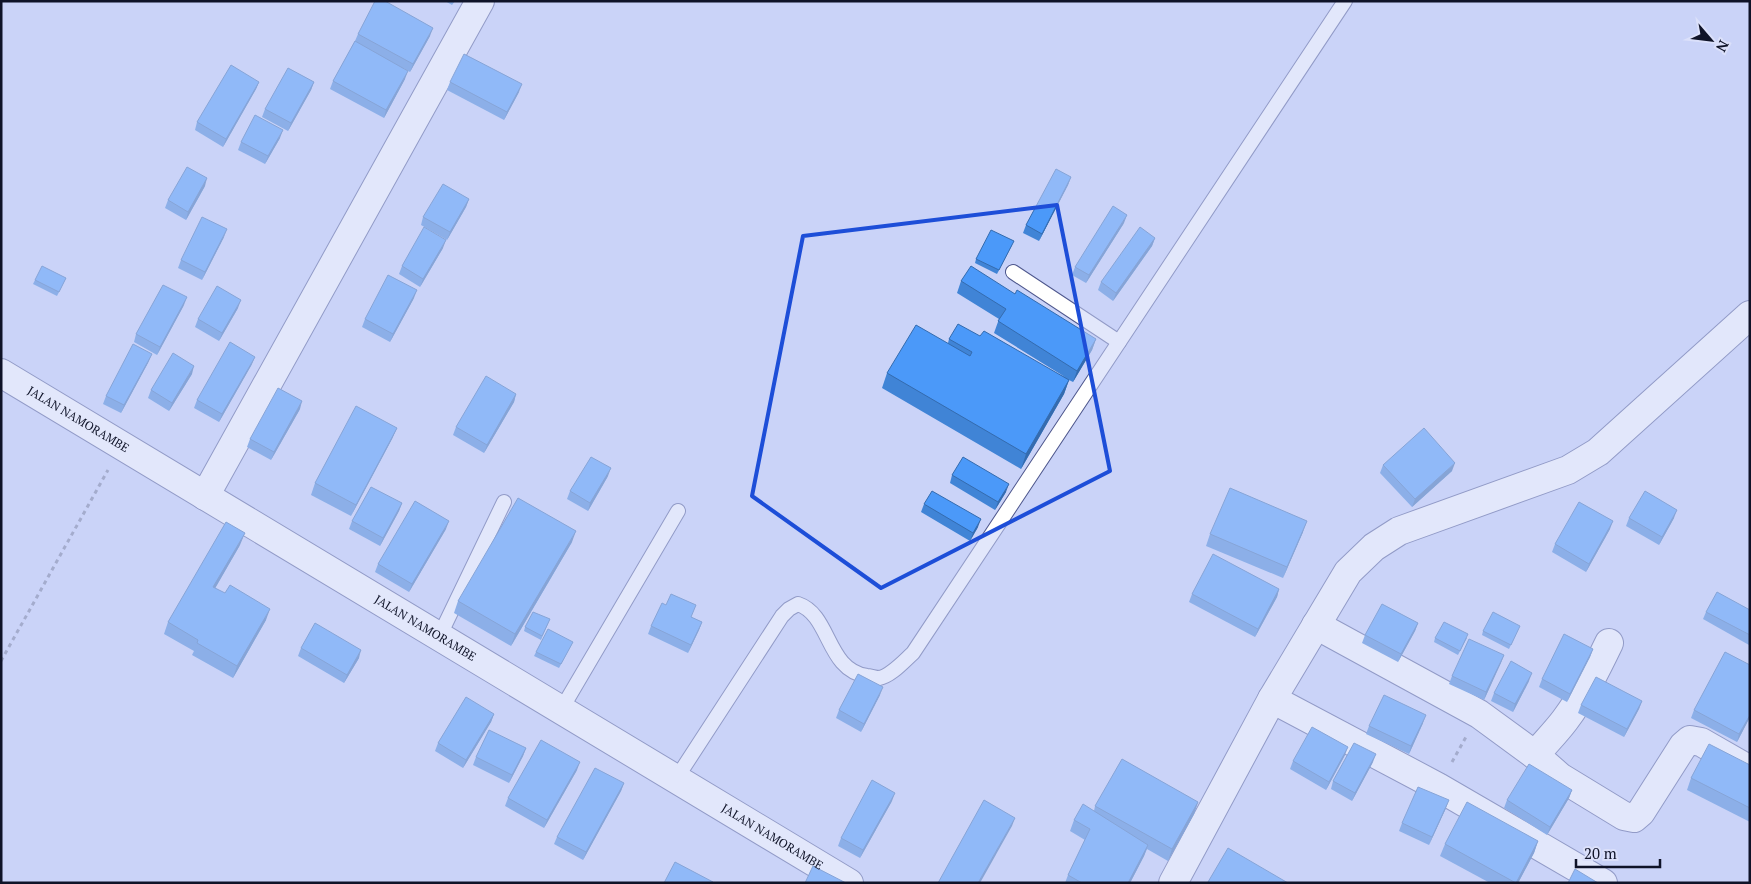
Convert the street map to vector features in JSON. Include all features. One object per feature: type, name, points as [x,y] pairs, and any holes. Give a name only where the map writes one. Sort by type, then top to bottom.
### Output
[{"type":"street","points":[[205,496],[480,1]]},
{"type":"street","points":[[1177,881],[1272,699],[1348,572],[1374,547],[1398,531],[1568,470],[1598,452],[1750,315]]},
{"type":"street","name":"JALAN NAMORAMBE","points":[[1,373],[849,883]]},
{"type":"street","points":[[1316,625],[1479,714],[1560,776],[1624,816],[1634,818],[1641,812],[1683,746],[1690,740],[1702,742],[1750,770]]},
{"type":"street","points":[[1535,755],[1564,722],[1580,700],[1609,643]]},
{"type":"street","points":[[1272,699],[1438,787],[1603,883]]},
{"type":"lane","points":[[676,780],[782,616],[798,604],[807,607],[815,616],[840,662],[860,675],[879,678],[897,668],[912,653],[1344,1]]},
{"type":"lane","points":[[1014,272],[1118,342]]},
{"type":"lane","points":[[439,637],[504,502]]},
{"type":"lane","points":[[560,710],[678,511]]},
{"type":"path","points":[[1,661],[122,446]]},
{"type":"path","points":[[1438,787],[1479,714]]},
{"type":"highlighted area","points":[[1057,205],[1110,471],[881,588],[752,496],[803,236]]},
{"type":"building","points":[[375,1],[385,1],[433,28],[413,64],[358,34]]},
{"type":"building","points":[[355,41],[408,71],[386,110],[333,81]]},
{"type":"building","points":[[464,54],[522,84],[507,112],[450,82]]},
{"type":"building","points":[[231,65],[259,82],[226,139],[197,122]]},
{"type":"building","points":[[288,68],[314,82],[291,123],[265,109]]},
{"type":"building","points":[[255,115],[283,130],[268,156],[241,142]]},
{"type":"building","points":[[187,167],[207,178],[188,212],[168,200]]},
{"type":"building","points":[[1056,169],[1071,177],[1042,234],[1026,225]]},
{"type":"building","points":[[443,184],[469,199],[450,232],[423,217]]},
{"type":"building","points":[[1113,206],[1127,215],[1089,275],[1075,267]]},
{"type":"building","points":[[202,217],[227,229],[205,272],[181,260]]},
{"type":"building","points":[[424,227],[446,240],[423,279],[402,266]]},
{"type":"building","points":[[1140,227],[1155,238],[1116,293],[1101,282]]},
{"type":"building","points":[[991,230],[1014,241],[999,270],[976,259]]},
{"type":"building","points":[[42,266],[66,278],[59,292],[35,280]]},
{"type":"building","points":[[971,266],[1015,294],[1017,290],[1096,339],[1077,371],[998,321],[1006,309],[961,281]]},
{"type":"building","points":[[388,275],[417,290],[393,334],[365,319]]},
{"type":"building","points":[[163,285],[187,297],[160,347],[136,334]]},
{"type":"building","points":[[217,286],[241,300],[222,333],[198,319]]},
{"type":"building","points":[[958,324],[980,336],[984,331],[1069,380],[1026,454],[887,373],[916,325],[970,356],[972,352],[949,339]]},
{"type":"building","points":[[230,342],[255,357],[222,414],[197,400]]},
{"type":"building","points":[[133,344],[152,354],[124,405],[106,396]]},
{"type":"building","points":[[173,353],[194,366],[172,403],[151,390]]},
{"type":"building","points":[[486,376],[516,394],[487,445],[456,427]]},
{"type":"building","points":[[278,388],[302,401],[274,452],[250,439]]},
{"type":"building","points":[[356,406],[397,428],[356,505],[315,483]]},
{"type":"building","points":[[1424,428],[1455,463],[1415,499],[1383,465]]},
{"type":"building","points":[[591,457],[611,468],[590,503],[570,491]]},
{"type":"building","points":[[963,457],[1009,484],[998,502],[952,475]]},
{"type":"building","points":[[371,487],[402,503],[383,538],[352,521]]},
{"type":"building","points":[[1230,488],[1307,521],[1287,567],[1210,534]]},
{"type":"building","points":[[932,491],[981,519],[973,533],[924,504]]},
{"type":"building","points":[[1645,491],[1677,510],[1662,537],[1629,518]]},
{"type":"building","points":[[518,498],[576,531],[515,634],[458,601]]},
{"type":"building","points":[[415,501],[449,521],[412,584],[378,564]]},
{"type":"building","points":[[1579,502],[1613,521],[1589,564],[1555,544]]},
{"type":"building","points":[[226,522],[245,533],[213,587],[225,593],[230,585],[270,609],[237,666],[197,643],[198,640],[168,622]]},
{"type":"building","points":[[1213,554],[1279,589],[1258,629],[1192,594]]},
{"type":"building","points":[[1717,592],[1750,610],[1750,635],[1706,612]]},
{"type":"building","points":[[671,594],[696,605],[691,617],[702,622],[691,645],[651,626],[662,603],[666,605]]},
{"type":"building","points":[[1382,604],[1418,623],[1401,654],[1365,635]]},
{"type":"building","points":[[533,612],[550,619],[542,636],[525,627]]},
{"type":"building","points":[[1493,612],[1520,626],[1511,645],[1483,631]]},
{"type":"building","points":[[1444,622],[1468,634],[1460,651],[1435,638]]},
{"type":"building","points":[[315,623],[361,650],[347,675],[301,648]]},
{"type":"building","points":[[548,629],[573,642],[561,664],[536,652]]},
{"type":"building","points":[[1564,634],[1593,649],[1570,694],[1542,679]]},
{"type":"building","points":[[1469,639],[1504,655],[1486,692],[1452,676]]},
{"type":"building","points":[[1725,652],[1750,665],[1750,715],[1739,734],[1694,710]]},
{"type":"building","points":[[1511,661],[1532,673],[1515,704],[1494,693]]},
{"type":"building","points":[[858,674],[883,687],[864,724],[839,710]]},
{"type":"building","points":[[1596,677],[1642,701],[1627,729],[1581,705]]},
{"type":"building","points":[[1384,695],[1426,715],[1411,746],[1369,726]]},
{"type":"building","points":[[466,697],[494,714],[466,760],[438,743]]},
{"type":"building","points":[[1312,727],[1348,747],[1329,782],[1293,761]]},
{"type":"building","points":[[489,730],[526,748],[512,775],[476,757]]},
{"type":"building","points":[[541,740],[580,762],[547,820],[508,798]]},
{"type":"building","points":[[1354,743],[1376,754],[1355,793],[1333,781]]},
{"type":"building","points":[[1709,744],[1750,765],[1750,808],[1691,778]]},
{"type":"building","points":[[1122,759],[1198,802],[1172,849],[1095,806]]},
{"type":"building","points":[[1529,764],[1572,790],[1550,827],[1507,800]]},
{"type":"building","points":[[595,768],[624,783],[586,852],[557,837]]},
{"type":"building","points":[[872,780],[895,793],[863,850],[841,838]]},
{"type":"building","points":[[1418,787],[1449,800],[1432,837],[1402,823]]},
{"type":"building","points":[[984,800],[1015,818],[978,883],[938,883]]},
{"type":"building","points":[[1467,802],[1538,841],[1516,883],[1445,844]]},
{"type":"building","points":[[1083,804],[1148,845],[1128,883],[1082,883],[1068,875],[1090,829],[1074,820]]},
{"type":"building","points":[[1228,848],[1288,883],[1208,882]]},
{"type":"building","points":[[675,862],[713,882],[713,883],[664,883]]},
{"type":"building","points":[[813,866],[846,883],[805,883]]},
{"type":"building","points":[[1575,869],[1598,883],[1568,883]]}]
